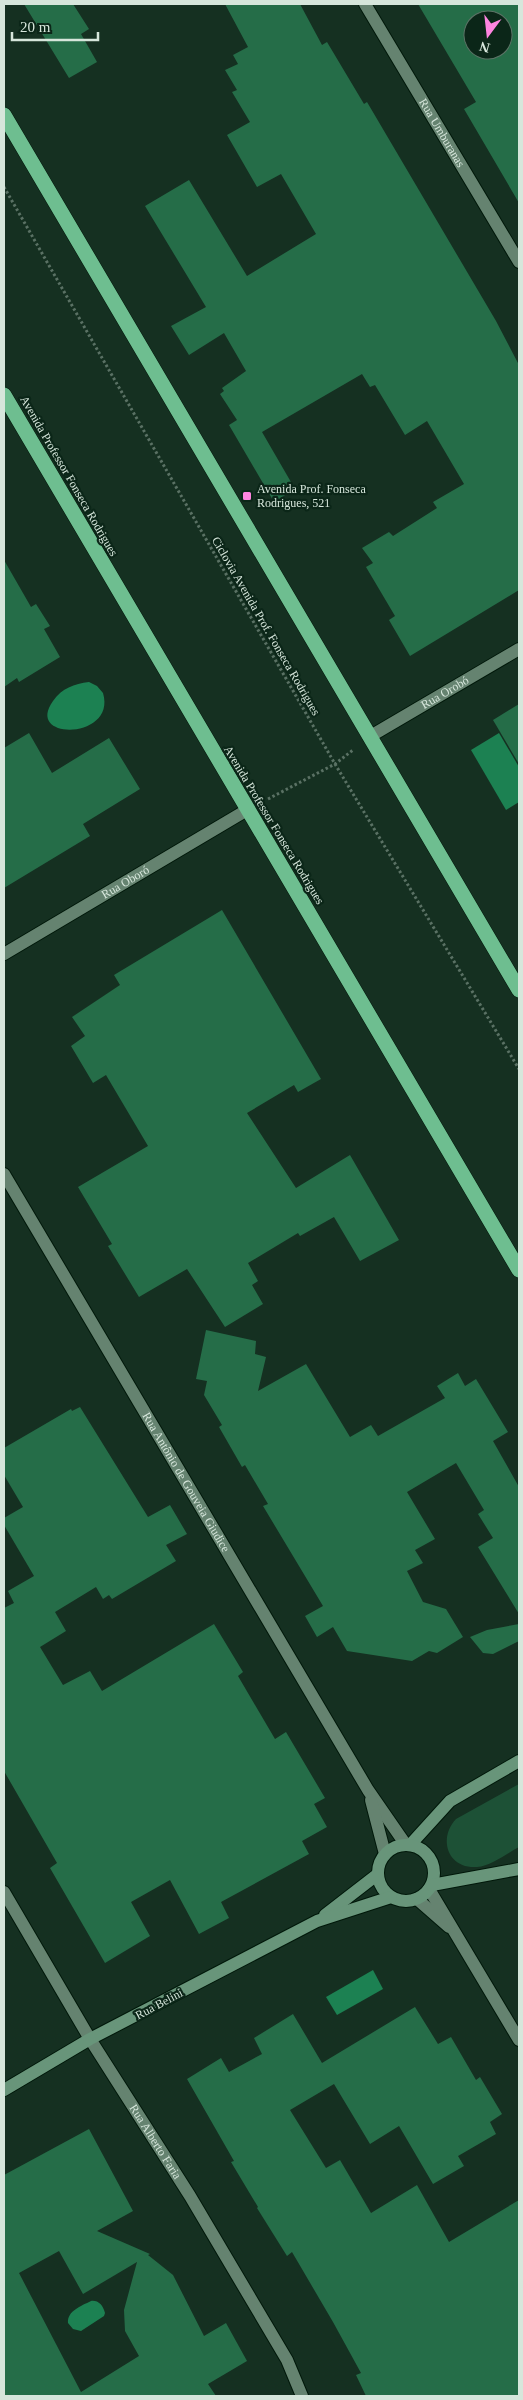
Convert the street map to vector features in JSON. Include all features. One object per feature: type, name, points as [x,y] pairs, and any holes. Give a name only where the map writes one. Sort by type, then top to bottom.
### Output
[{"type":"highway","points":[[4,115],[519,990]]},
{"type":"highway","name":"Avenida Professor Fonseca Rodrigues","points":[[4,395],[519,1270]]},
{"type":"street","name":"Rua Umburanas","points":[[365,4],[519,262]]},
{"type":"street","name":"Rua Orobó","points":[[370,737],[519,649]]},
{"type":"street","name":"Rua Oboró","points":[[4,954],[247,810]]},
{"type":"street","name":"Rua Antônio de Gouveia Giudice","points":[[4,1174],[368,1790],[408,1845]]},
{"type":"street","points":[[408,1845],[450,1801],[519,1761]]},
{"type":"street","name":"Rua Antônio de Gouveia Giudice","points":[[368,1790],[385,1854]]},
{"type":"street","points":[[519,1869],[431,1887],[417,1899],[404,1901],[391,1896],[380,1883],[378,1874],[385,1854],[391,1849],[408,1845],[420,1848],[433,1864],[431,1887],[519,2040]]},
{"type":"street","name":"Rua Belini","points":[[317,1921],[378,1874]]},
{"type":"street","name":"Rua Alberto Faria","points":[[4,1892],[90,2040],[190,2196],[287,2360],[302,2396]]},
{"type":"street","name":"Rua Belini","points":[[4,2090],[90,2040],[317,1921],[391,1896]]},
{"type":"street","points":[[417,1899],[458,1935]]},
{"type":"path","name":"Ciclovia Avenida Prof. Fonseca Rodrigues","points":[[4,186],[335,764],[519,1069]]},
{"type":"path","points":[[247,810],[335,764],[370,737]]},
{"type":"shaded area","points":[[89,682],[97,686],[103,693],[104,708],[97,720],[86,727],[72,730],[60,728],[51,723],[47,714],[53,701],[60,693],[69,687]]},
{"type":"shaded area","points":[[499,733],[519,767],[519,802],[506,810],[471,750]]},
{"type":"shaded area","points":[[519,1784],[519,1847],[493,1862],[477,1867],[467,1866],[452,1858],[448,1851],[447,1835],[456,1819]]},
{"type":"shaded area","points":[[373,1970],[383,1989],[337,2015],[326,1997]]},
{"type":"shaded area","points":[[91,2301],[96,2301],[102,2305],[105,2313],[104,2316],[81,2331],[73,2329],[68,2323],[70,2315],[75,2309]]},
{"type":"building","points":[[24,4],[73,4],[89,29],[81,34],[97,62],[69,78]]},
{"type":"building","points":[[225,4],[300,4],[322,45],[327,42],[364,104],[367,102],[496,321],[519,365],[519,590],[410,656],[389,620],[395,616],[366,567],[373,563],[362,548],[389,532],[393,536],[437,508],[433,502],[464,484],[427,421],[405,435],[375,385],[370,387],[362,374],[262,432],[295,489],[274,502],[229,425],[237,420],[220,394],[224,391],[222,388],[246,371],[224,333],[189,355],[171,326],[206,307],[145,206],[189,180],[247,276],[316,234],[281,174],[257,187],[227,135],[250,122],[232,92],[237,90],[225,70],[238,64],[233,55],[248,47]]},
{"type":"building","points":[[418,4],[519,4],[519,203],[464,109],[476,102]]},
{"type":"building","points":[[4,560],[31,607],[36,604],[50,626],[44,629],[60,657],[19,682],[17,678],[4,687]]},
{"type":"building","points":[[519,704],[519,764],[493,720]]},
{"type":"building","points":[[29,733],[52,773],[109,738],[140,789],[83,824],[90,836],[4,888],[4,748]]},
{"type":"building","points":[[222,910],[321,1079],[298,1092],[294,1085],[247,1113],[296,1188],[350,1155],[399,1240],[360,1261],[334,1217],[300,1236],[298,1233],[248,1263],[258,1281],[252,1285],[263,1304],[225,1327],[187,1269],[139,1297],[108,1246],[112,1244],[78,1187],[148,1146],[106,1075],[93,1083],[71,1046],[85,1036],[72,1017],[120,985],[114,975]]},
{"type":"building","points":[[206,1330],[256,1341],[255,1354],[266,1357],[258,1391],[306,1364],[350,1437],[371,1425],[378,1436],[445,1398],[437,1386],[458,1373],[465,1386],[476,1379],[508,1432],[493,1441],[519,1487],[519,1614],[478,1547],[493,1538],[478,1514],[484,1510],[456,1463],[407,1492],[435,1539],[415,1550],[423,1563],[407,1571],[423,1602],[446,1609],[463,1637],[437,1653],[429,1651],[412,1661],[347,1651],[333,1627],[317,1637],[305,1616],[323,1606],[263,1506],[268,1504],[245,1465],[242,1467],[219,1427],[222,1425],[204,1395],[207,1381],[196,1379]]},
{"type":"building","points":[[80,1407],[148,1517],[170,1505],[187,1534],[166,1545],[176,1561],[112,1599],[109,1595],[103,1599],[96,1587],[55,1612],[66,1631],[40,1647],[63,1685],[90,1671],[102,1691],[214,1624],[243,1672],[238,1676],[275,1739],[286,1732],[325,1798],[314,1804],[327,1827],[302,1841],[309,1854],[221,1902],[229,1918],[199,1934],[170,1880],[131,1902],[150,1936],[105,1963],[50,1868],[57,1863],[4,1771],[4,1608],[14,1603],[8,1591],[34,1576],[4,1525],[4,1518],[23,1507],[4,1475],[4,1448],[71,1409],[72,1411]]},
{"type":"building","points":[[519,1624],[519,1641],[493,1654],[483,1653],[470,1637],[487,1630]]},
{"type":"building","points":[[415,2007],[438,2044],[451,2037],[476,2080],[480,2077],[502,2114],[490,2122],[496,2134],[458,2156],[464,2166],[433,2184],[399,2126],[370,2144],[334,2084],[290,2110],[326,2168],[340,2160],[371,2213],[417,2185],[449,2242],[519,2200],[519,2396],[366,2396],[356,2375],[361,2373],[333,2322],[292,2252],[287,2256],[257,2208],[231,2162],[234,2161],[187,2079],[221,2058],[229,2072],[262,2054],[254,2038],[293,2014],[322,2063]]},
{"type":"building","points":[[89,2129],[133,2211],[97,2231],[150,2254],[148,2255],[173,2275],[204,2336],[226,2323],[247,2361],[208,2384],[216,2396],[4,2396],[4,2175]],"holes":[[[59,2251],[83,2294],[137,2262],[124,2310],[125,2331],[139,2356],[81,2392],[19,2273]]]},
{"type":"place","name":"Avenida Prof. Fonseca Rodrigues, 521","points":[[247,496]]}]
